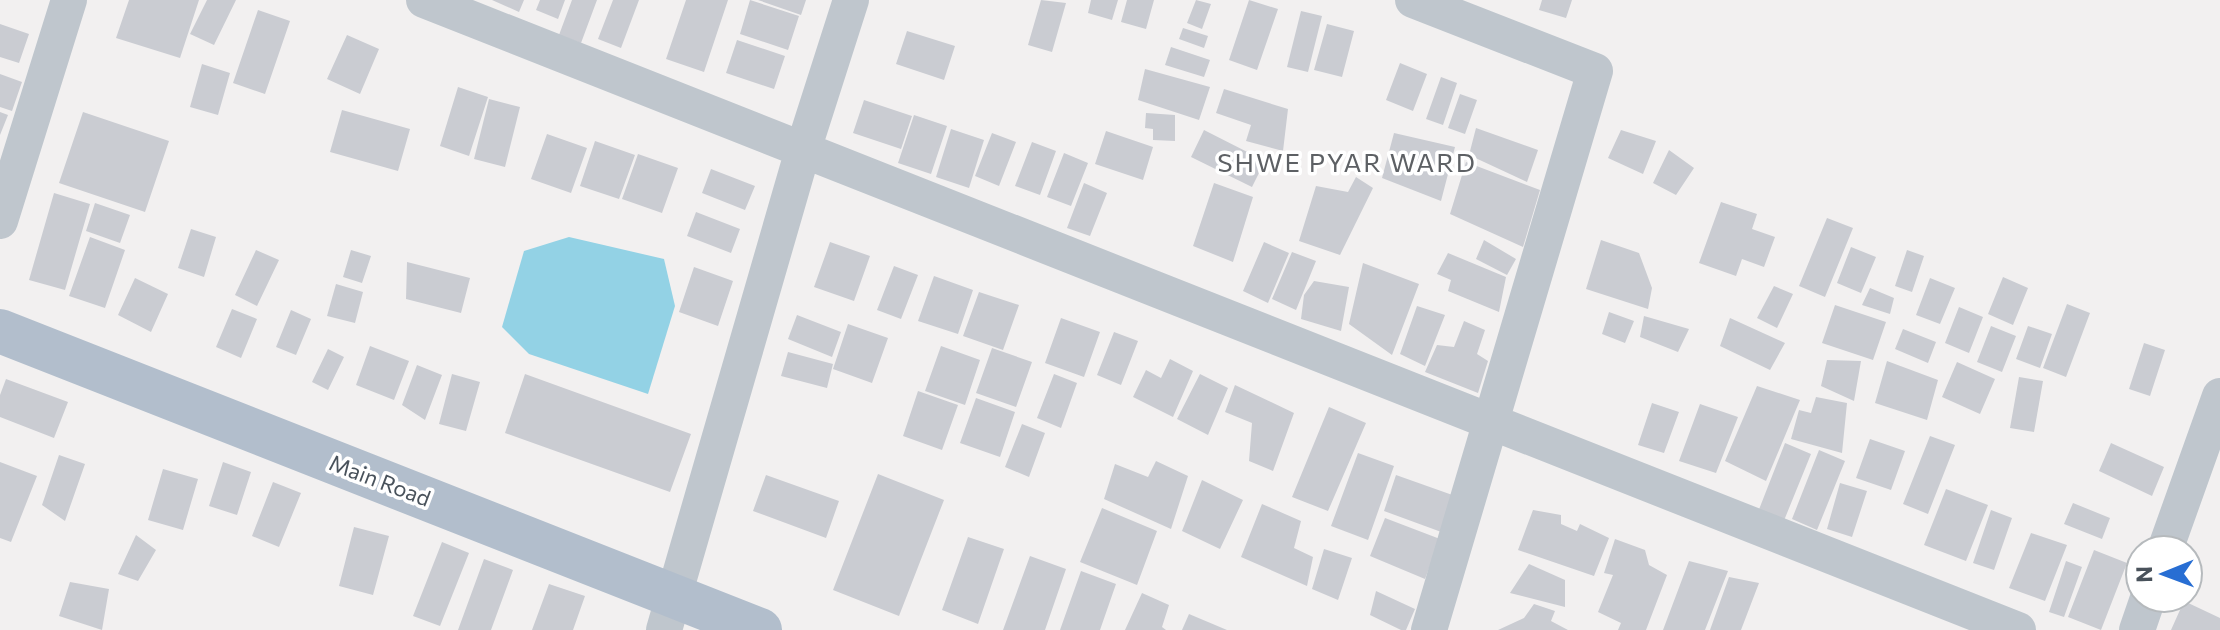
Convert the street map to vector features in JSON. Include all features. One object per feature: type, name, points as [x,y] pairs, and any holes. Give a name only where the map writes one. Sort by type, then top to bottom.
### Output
[{"type":"main road","name":"Main Road","points":[[0,331],[669,613],[760,630]]},
{"type":"street","points":[[0,221],[69,0]]},
{"type":"street","points":[[424,0],[2018,630]]},
{"type":"street","points":[[669,613],[803,150],[851,0]]},
{"type":"street","points":[[1413,0],[1595,71],[1429,630]]},
{"type":"street","points":[[2171,534],[2220,396]]},
{"type":"water","points":[[569,237],[664,259],[675,306],[648,394],[529,354],[502,327],[524,251]]},
{"type":"building","points":[[129,0],[199,0],[180,58],[116,38]]},
{"type":"building","points":[[207,0],[236,0],[214,45],[190,34]]},
{"type":"building","points":[[492,0],[524,0],[519,12]]},
{"type":"building","points":[[540,0],[565,0],[558,19],[536,10]]},
{"type":"building","points":[[572,0],[597,0],[581,43],[559,35]]},
{"type":"building","points":[[613,0],[639,0],[621,48],[598,39]]},
{"type":"building","points":[[686,0],[728,0],[704,72],[666,59]]},
{"type":"building","points":[[750,0],[799,16],[788,50],[740,34]]},
{"type":"building","points":[[758,0],[806,0],[801,15]]},
{"type":"building","points":[[1041,0],[1066,3],[1052,52],[1028,45]]},
{"type":"building","points":[[1091,0],[1118,0],[1112,20],[1088,13]]},
{"type":"building","points":[[1127,0],[1154,0],[1146,29],[1121,22]]},
{"type":"building","points":[[1196,0],[1211,4],[1202,29],[1187,23]]},
{"type":"building","points":[[1249,0],[1278,9],[1257,70],[1229,60]]},
{"type":"building","points":[[1542,0],[1572,0],[1566,18],[1539,10]]},
{"type":"building","points":[[258,10],[290,21],[265,94],[233,83]]},
{"type":"building","points":[[1301,11],[1322,16],[1308,72],[1287,67]]},
{"type":"building","points":[[0,24],[29,34],[19,63],[0,57]]},
{"type":"building","points":[[1327,24],[1354,31],[1342,77],[1314,70]]},
{"type":"building","points":[[1183,28],[1208,36],[1204,48],[1179,39]]},
{"type":"building","points":[[907,31],[955,46],[944,80],[896,64]]},
{"type":"building","points":[[347,35],[379,49],[360,94],[327,79]]},
{"type":"building","points":[[737,40],[785,56],[774,89],[726,73]]},
{"type":"building","points":[[1171,47],[1210,60],[1204,77],[1165,65]]},
{"type":"building","points":[[1400,63],[1427,74],[1413,111],[1386,100]]},
{"type":"building","points":[[202,64],[230,73],[218,115],[190,107]]},
{"type":"building","points":[[1145,69],[1210,87],[1199,120],[1138,100]]},
{"type":"building","points":[[0,74],[22,82],[12,111],[0,107]]},
{"type":"building","points":[[1441,77],[1457,83],[1443,125],[1426,119]]},
{"type":"building","points":[[458,87],[488,97],[469,156],[440,146]]},
{"type":"building","points":[[1224,89],[1288,109],[1283,151],[1246,141],[1251,125],[1216,113]]},
{"type":"building","points":[[1460,94],[1477,100],[1465,134],[1448,128]]},
{"type":"building","points":[[489,99],[520,107],[505,167],[474,159]]},
{"type":"building","points":[[864,100],[912,116],[901,149],[853,133]]},
{"type":"building","points":[[342,110],[410,129],[398,171],[330,152]]},
{"type":"building","points":[[0,112],[8,115],[0,135]]},
{"type":"building","points":[[83,112],[169,141],[145,212],[59,183]]},
{"type":"building","points":[[1146,113],[1175,115],[1175,141],[1153,140],[1153,129],[1145,128]]},
{"type":"building","points":[[914,115],[947,126],[931,174],[898,163]]},
{"type":"building","points":[[1476,128],[1538,150],[1527,182],[1469,155]]},
{"type":"building","points":[[951,129],[984,140],[969,188],[936,177]]},
{"type":"building","points":[[1204,130],[1265,161],[1252,187],[1191,157]]},
{"type":"building","points":[[1621,130],[1656,141],[1643,174],[1608,158]]},
{"type":"building","points":[[1106,131],[1153,147],[1143,180],[1095,164]]},
{"type":"building","points":[[992,133],[1016,142],[999,186],[975,176]]},
{"type":"building","points":[[1394,133],[1455,147],[1441,201],[1382,178]]},
{"type":"building","points":[[547,134],[587,148],[571,193],[531,179]]},
{"type":"building","points":[[595,141],[635,155],[619,199],[580,186]]},
{"type":"building","points":[[1032,142],[1056,151],[1040,195],[1015,186]]},
{"type":"building","points":[[1669,150],[1694,168],[1676,195],[1653,183]]},
{"type":"building","points":[[1064,153],[1088,163],[1071,206],[1047,197]]},
{"type":"building","points":[[638,154],[678,168],[662,213],[622,199]]},
{"type":"building","points":[[1466,162],[1540,190],[1523,247],[1450,214]]},
{"type":"building","points":[[711,169],[755,186],[745,210],[702,193]]},
{"type":"building","points":[[1356,177],[1373,188],[1340,255],[1299,241],[1316,186],[1348,192]]},
{"type":"building","points":[[1084,183],[1107,193],[1090,236],[1067,228]]},
{"type":"building","points":[[1214,183],[1253,197],[1233,262],[1193,246]]},
{"type":"building","points":[[54,193],[90,204],[65,290],[29,280]]},
{"type":"building","points":[[1721,202],[1757,214],[1752,229],[1775,237],[1764,267],[1742,259],[1736,276],[1699,263]]},
{"type":"building","points":[[95,203],[130,215],[120,243],[86,231]]},
{"type":"building","points":[[696,212],[740,229],[731,253],[687,236]]},
{"type":"building","points":[[1827,218],[1853,228],[1825,297],[1799,286]]},
{"type":"building","points":[[191,229],[216,237],[204,277],[178,268]]},
{"type":"building","points":[[90,237],[125,250],[105,308],[69,296]]},
{"type":"building","points":[[1484,240],[1516,259],[1507,275],[1476,259]]},
{"type":"building","points":[[1601,240],[1639,253],[1652,288],[1648,309],[1586,289]]},
{"type":"building","points":[[830,242],[870,256],[854,301],[814,287]]},
{"type":"building","points":[[1264,242],[1289,253],[1268,303],[1243,291]]},
{"type":"building","points":[[1851,247],[1876,257],[1861,293],[1837,283]]},
{"type":"building","points":[[256,250],[279,260],[257,306],[235,295]]},
{"type":"building","points":[[351,250],[371,256],[362,283],[343,277]]},
{"type":"building","points":[[1907,250],[1924,256],[1912,292],[1895,286]]},
{"type":"building","points":[[1292,252],[1316,261],[1296,310],[1272,299]]},
{"type":"building","points":[[1448,253],[1506,277],[1499,312],[1448,291],[1451,280],[1437,274]]},
{"type":"building","points":[[407,262],[470,278],[461,313],[406,299]]},
{"type":"building","points":[[1363,263],[1419,284],[1392,355],[1349,324]]},
{"type":"building","points":[[894,266],[918,275],[901,319],[877,310]]},
{"type":"building","points":[[694,267],[733,281],[718,326],[679,312]]},
{"type":"building","points":[[934,276],[973,290],[958,334],[918,321]]},
{"type":"building","points":[[2003,277],[2028,288],[2013,325],[1988,314]]},
{"type":"building","points":[[135,278],[168,294],[151,332],[118,315]]},
{"type":"building","points":[[1930,278],[1955,288],[1940,324],[1916,315]]},
{"type":"building","points":[[1314,281],[1349,287],[1341,331],[1301,319],[1304,295]]},
{"type":"building","points":[[336,284],[363,292],[355,323],[327,316]]},
{"type":"building","points":[[1774,286],[1793,294],[1777,328],[1757,318]]},
{"type":"building","points":[[1870,288],[1894,298],[1890,314],[1862,305]]},
{"type":"building","points":[[979,292],[1019,305],[1003,350],[963,336]]},
{"type":"building","points":[[2067,304],[2090,313],[2066,377],[2043,368]]},
{"type":"building","points":[[1835,305],[1886,322],[1873,360],[1822,343]]},
{"type":"building","points":[[1417,306],[1445,315],[1425,366],[1400,354]]},
{"type":"building","points":[[1959,307],[1983,317],[1969,353],[1945,343]]},
{"type":"building","points":[[232,309],[257,319],[241,358],[216,347]]},
{"type":"building","points":[[291,310],[311,319],[296,355],[276,347]]},
{"type":"building","points":[[1609,312],[1634,321],[1625,343],[1602,334]]},
{"type":"building","points":[[797,315],[841,332],[832,357],[788,339]]},
{"type":"building","points":[[1644,316],[1689,329],[1678,352],[1640,337]]},
{"type":"building","points":[[1061,318],[1100,332],[1084,377],[1045,363]]},
{"type":"building","points":[[1730,318],[1785,343],[1770,370],[1720,346]]},
{"type":"building","points":[[1464,321],[1485,330],[1477,354],[1488,361],[1478,393],[1425,372],[1437,345],[1454,347]]},
{"type":"building","points":[[848,324],[888,338],[872,383],[833,369]]},
{"type":"building","points":[[1991,326],[2016,336],[2002,372],[1977,362]]},
{"type":"building","points":[[2028,326],[2052,334],[2040,368],[2016,359]]},
{"type":"building","points":[[1903,329],[1936,342],[1928,363],[1895,349]]},
{"type":"building","points":[[1114,332],[1138,341],[1121,385],[1097,375]]},
{"type":"building","points":[[2144,343],[2165,350],[2150,396],[2129,389]]},
{"type":"building","points":[[370,346],[409,361],[394,400],[356,385]]},
{"type":"building","points":[[941,346],[980,360],[965,405],[925,391]]},
{"type":"building","points":[[992,348],[1032,362],[1016,407],[976,393]]},
{"type":"building","points":[[328,349],[344,357],[328,390],[312,382]]},
{"type":"building","points":[[788,352],[833,364],[827,388],[781,376]]},
{"type":"building","points":[[1170,359],[1193,371],[1173,417],[1133,397],[1146,370],[1161,378]]},
{"type":"building","points":[[1827,360],[1861,361],[1854,401],[1821,386]]},
{"type":"building","points":[[1887,361],[1938,380],[1927,420],[1875,403]]},
{"type":"building","points":[[1957,362],[1995,379],[1980,414],[1942,397]]},
{"type":"building","points":[[417,365],[442,375],[425,420],[402,405]]},
{"type":"building","points":[[452,374],[480,382],[466,431],[439,424]]},
{"type":"building","points":[[525,374],[691,434],[670,492],[505,433]]},
{"type":"building","points":[[1054,374],[1077,383],[1061,428],[1037,418]]},
{"type":"building","points":[[1200,374],[1228,388],[1208,435],[1177,419]]},
{"type":"building","points":[[2019,377],[2043,381],[2034,432],[2010,428]]},
{"type":"building","points":[[6,379],[68,402],[54,438],[0,417],[0,395]]},
{"type":"building","points":[[1235,385],[1294,413],[1273,471],[1249,461],[1252,423],[1225,412]]},
{"type":"building","points":[[1757,386],[1800,400],[1766,481],[1725,461]]},
{"type":"building","points":[[918,391],[958,405],[942,450],[903,436]]},
{"type":"building","points":[[1816,397],[1847,403],[1842,453],[1791,439],[1799,410],[1811,413]]},
{"type":"building","points":[[976,398],[1015,412],[1000,457],[960,443]]},
{"type":"building","points":[[1652,403],[1679,412],[1664,453],[1638,445]]},
{"type":"building","points":[[1700,404],[1738,417],[1716,473],[1679,461]]},
{"type":"building","points":[[1329,407],[1366,423],[1328,511],[1292,497]]},
{"type":"building","points":[[1022,424],[1045,433],[1029,477],[1005,467]]},
{"type":"building","points":[[1930,436],[1955,445],[1928,514],[1903,504]]},
{"type":"building","points":[[1870,439],[1905,451],[1891,490],[1856,478]]},
{"type":"building","points":[[1785,443],[1811,454],[1783,523],[1758,512]]},
{"type":"building","points":[[2111,443],[2164,467],[2152,496],[2099,471]]},
{"type":"building","points":[[1819,450],[1845,461],[1817,530],[1792,519]]},
{"type":"building","points":[[1358,453],[1394,466],[1368,540],[1331,526]]},
{"type":"building","points":[[59,455],[85,464],[65,521],[42,505]]},
{"type":"building","points":[[1156,461],[1188,476],[1171,529],[1104,499],[1115,464],[1148,477]]},
{"type":"building","points":[[0,462],[37,476],[11,542],[0,538]]},
{"type":"building","points":[[223,462],[251,472],[237,515],[209,506]]},
{"type":"building","points":[[163,469],[198,479],[183,530],[148,520]]},
{"type":"building","points":[[878,474],[944,500],[899,616],[833,590]]},
{"type":"building","points":[[766,475],[839,501],[826,538],[753,511]]},
{"type":"building","points":[[1396,475],[1458,497],[1444,533],[1384,511]]},
{"type":"building","points":[[1202,480],[1243,500],[1220,549],[1182,531]]},
{"type":"building","points":[[273,482],[301,493],[279,547],[252,536]]},
{"type":"building","points":[[1840,483],[1867,491],[1852,537],[1827,529]]},
{"type":"building","points":[[1946,489],[1988,505],[1966,561],[1924,545]]},
{"type":"building","points":[[2073,503],[2110,518],[2102,539],[2064,524]]},
{"type":"building","points":[[1262,504],[1301,521],[1294,548],[1313,557],[1307,586],[1241,557]]},
{"type":"building","points":[[1102,508],[1157,531],[1137,585],[1080,562]]},
{"type":"building","points":[[1533,510],[1561,515],[1561,524],[1577,531],[1580,524],[1609,538],[1594,576],[1518,550]]},
{"type":"building","points":[[1991,510],[2012,518],[1994,570],[1973,563]]},
{"type":"building","points":[[1385,518],[1440,539],[1425,579],[1370,556]]},
{"type":"building","points":[[354,527],[389,536],[373,595],[339,586]]},
{"type":"building","points":[[2031,533],[2067,545],[2045,601],[2009,588]]},
{"type":"building","points":[[136,535],[156,550],[138,581],[118,574]]},
{"type":"building","points":[[968,537],[1004,549],[978,624],[942,610]]},
{"type":"building","points":[[1615,539],[1645,550],[1649,565],[1667,575],[1646,630],[1618,630],[1621,623],[1598,612],[1613,575],[1604,573]]},
{"type":"building","points":[[442,542],[469,553],[440,626],[413,616]]},
{"type":"building","points":[[1324,549],[1352,558],[1338,600],[1312,589]]},
{"type":"building","points":[[2094,550],[2124,562],[2124,571],[2101,630],[2068,617]]},
{"type":"building","points":[[1030,556],[1066,569],[1045,630],[1003,630]]},
{"type":"building","points":[[484,559],[513,570],[491,630],[458,630]]},
{"type":"building","points":[[1689,561],[1728,571],[1705,630],[1663,630]]},
{"type":"building","points":[[2066,561],[2082,567],[2064,617],[2049,612]]},
{"type":"building","points":[[1529,564],[1565,580],[1565,607],[1510,593]]},
{"type":"building","points":[[1081,571],[1116,584],[1100,630],[1060,630]]},
{"type":"building","points":[[1729,577],[1759,583],[1741,630],[1710,630]]},
{"type":"building","points":[[70,582],[109,589],[102,630],[59,616]]},
{"type":"building","points":[[549,584],[585,596],[573,630],[532,630]]},
{"type":"building","points":[[1376,591],[1415,609],[1406,630],[1370,615]]},
{"type":"building","points":[[1142,593],[1169,605],[1162,627],[1166,630],[1125,630]]},
{"type":"building","points":[[1534,604],[1555,611],[1551,621],[1568,630],[1498,630],[1524,618]]},
{"type":"building","points":[[2204,610],[2220,618],[2220,630],[2171,630],[2178,614],[2204,614]]},
{"type":"building","points":[[1189,614],[1227,630],[1182,630]]},
{"type":"district","name":"SHWE PYAR WARD","points":[[1347,161]]}]
